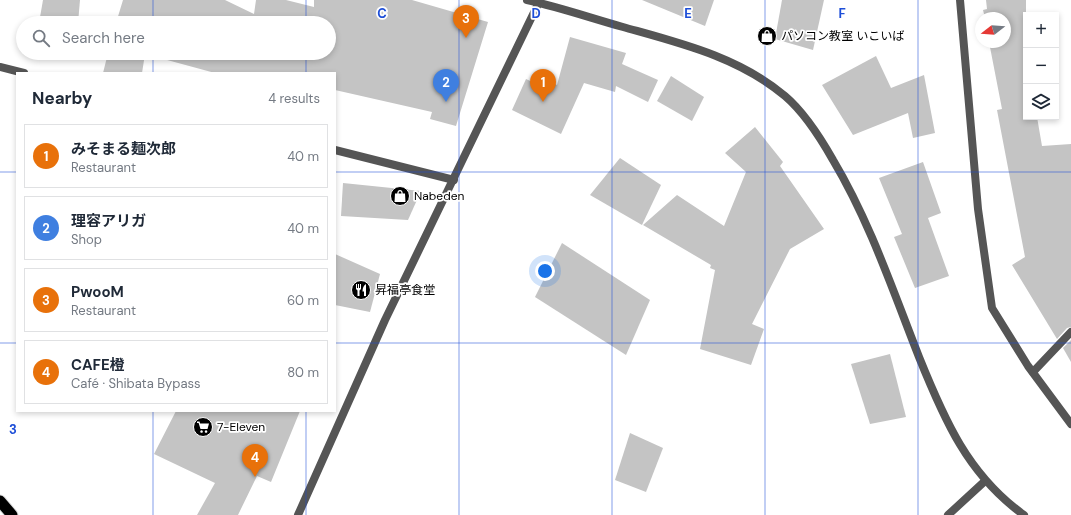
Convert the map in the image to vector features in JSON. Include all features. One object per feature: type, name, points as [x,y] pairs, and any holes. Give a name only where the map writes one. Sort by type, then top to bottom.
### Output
[{"type":"highway","points":[[0,502],[12,515]]},
{"type":"street","points":[[527,0],[539,1],[702,49],[749,72],[785,96],[795,106],[820,138],[842,175],[868,227],[937,403],[957,441],[985,481],[1024,515]]},
{"type":"street","points":[[960,0],[978,209],[992,308],[1033,372],[1071,424]]},
{"type":"street","points":[[298,515],[385,320],[454,180],[539,1]]},
{"type":"street","points":[[0,67],[20,72]]},
{"type":"street","points":[[336,150],[454,180]]},
{"type":"street","points":[[1033,372],[1071,332]]},
{"type":"street","points":[[948,515],[985,481]]},
{"type":"building","points":[[43,0],[80,0],[79,16],[40,16]]},
{"type":"building","points":[[123,0],[225,0],[254,14],[256,0],[286,0],[314,7],[314,0],[412,0],[488,22],[456,126],[430,119],[432,112],[336,90],[336,72],[211,72],[167,60],[336,60],[336,16],[118,16]]},
{"type":"building","points":[[642,0],[714,0],[705,26]]},
{"type":"building","points":[[782,0],[824,0],[813,50],[775,39]]},
{"type":"building","points":[[986,0],[1026,0],[1026,12],[1023,12],[1023,120],[1038,120],[1042,146],[1071,144],[1071,327],[1067,328],[1057,339],[1012,265],[1025,257],[997,110],[1002,109],[990,48],[1011,48],[1011,12],[984,12],[983,10],[987,9]]},
{"type":"building","points":[[570,37],[626,53],[622,64],[658,80],[648,102],[616,86],[615,92],[584,83],[561,134],[512,110],[526,79],[539,85],[542,78],[557,85]]},
{"type":"building","points":[[876,56],[891,88],[924,75],[935,133],[913,138],[908,113],[853,135],[822,85]]},
{"type":"building","points":[[106,60],[144,60],[142,72],[103,72]]},
{"type":"building","points":[[671,76],[704,97],[692,121],[657,101]]},
{"type":"building","points":[[755,127],[783,162],[780,166],[824,229],[790,249],[752,324],[764,329],[751,365],[700,349],[715,270],[710,268],[711,265],[643,225],[677,195],[724,226],[746,172],[725,153]]},
{"type":"building","points":[[620,158],[661,185],[642,225],[590,195]]},
{"type":"building","points":[[923,162],[941,213],[928,218],[949,276],[915,288],[894,237],[902,234],[879,178]]},
{"type":"building","points":[[343,183],[421,191],[408,220],[341,216]]},
{"type":"building","points":[[562,243],[650,300],[626,355],[535,297]]},
{"type":"building","points":[[336,254],[380,274],[370,312],[336,305]]},
{"type":"building","points":[[1071,340],[1071,362],[1063,348]]},
{"type":"building","points":[[890,354],[906,417],[870,424],[851,364]]},
{"type":"building","points":[[175,412],[300,412],[271,482],[257,476],[238,515],[197,515],[215,483],[154,454]]},
{"type":"building","points":[[630,433],[663,448],[646,492],[615,480]]},
{"type":"place","name":"パソコン教室 いこいば","points":[[767,36]]},
{"type":"place","name":"PwooM","points":[[466,38]]},
{"type":"place","name":"理容アリガ","points":[[446,102]]},
{"type":"place","name":"みそまる麺次郎","points":[[543,102]]},
{"type":"place","name":"Nabeden","points":[[400,196]]},
{"type":"place","name":"昇福亭食堂","points":[[361,290]]},
{"type":"place","name":"7-Eleven","points":[[203,427]]},
{"type":"place","name":"CAFE橙","points":[[255,477]]}]
